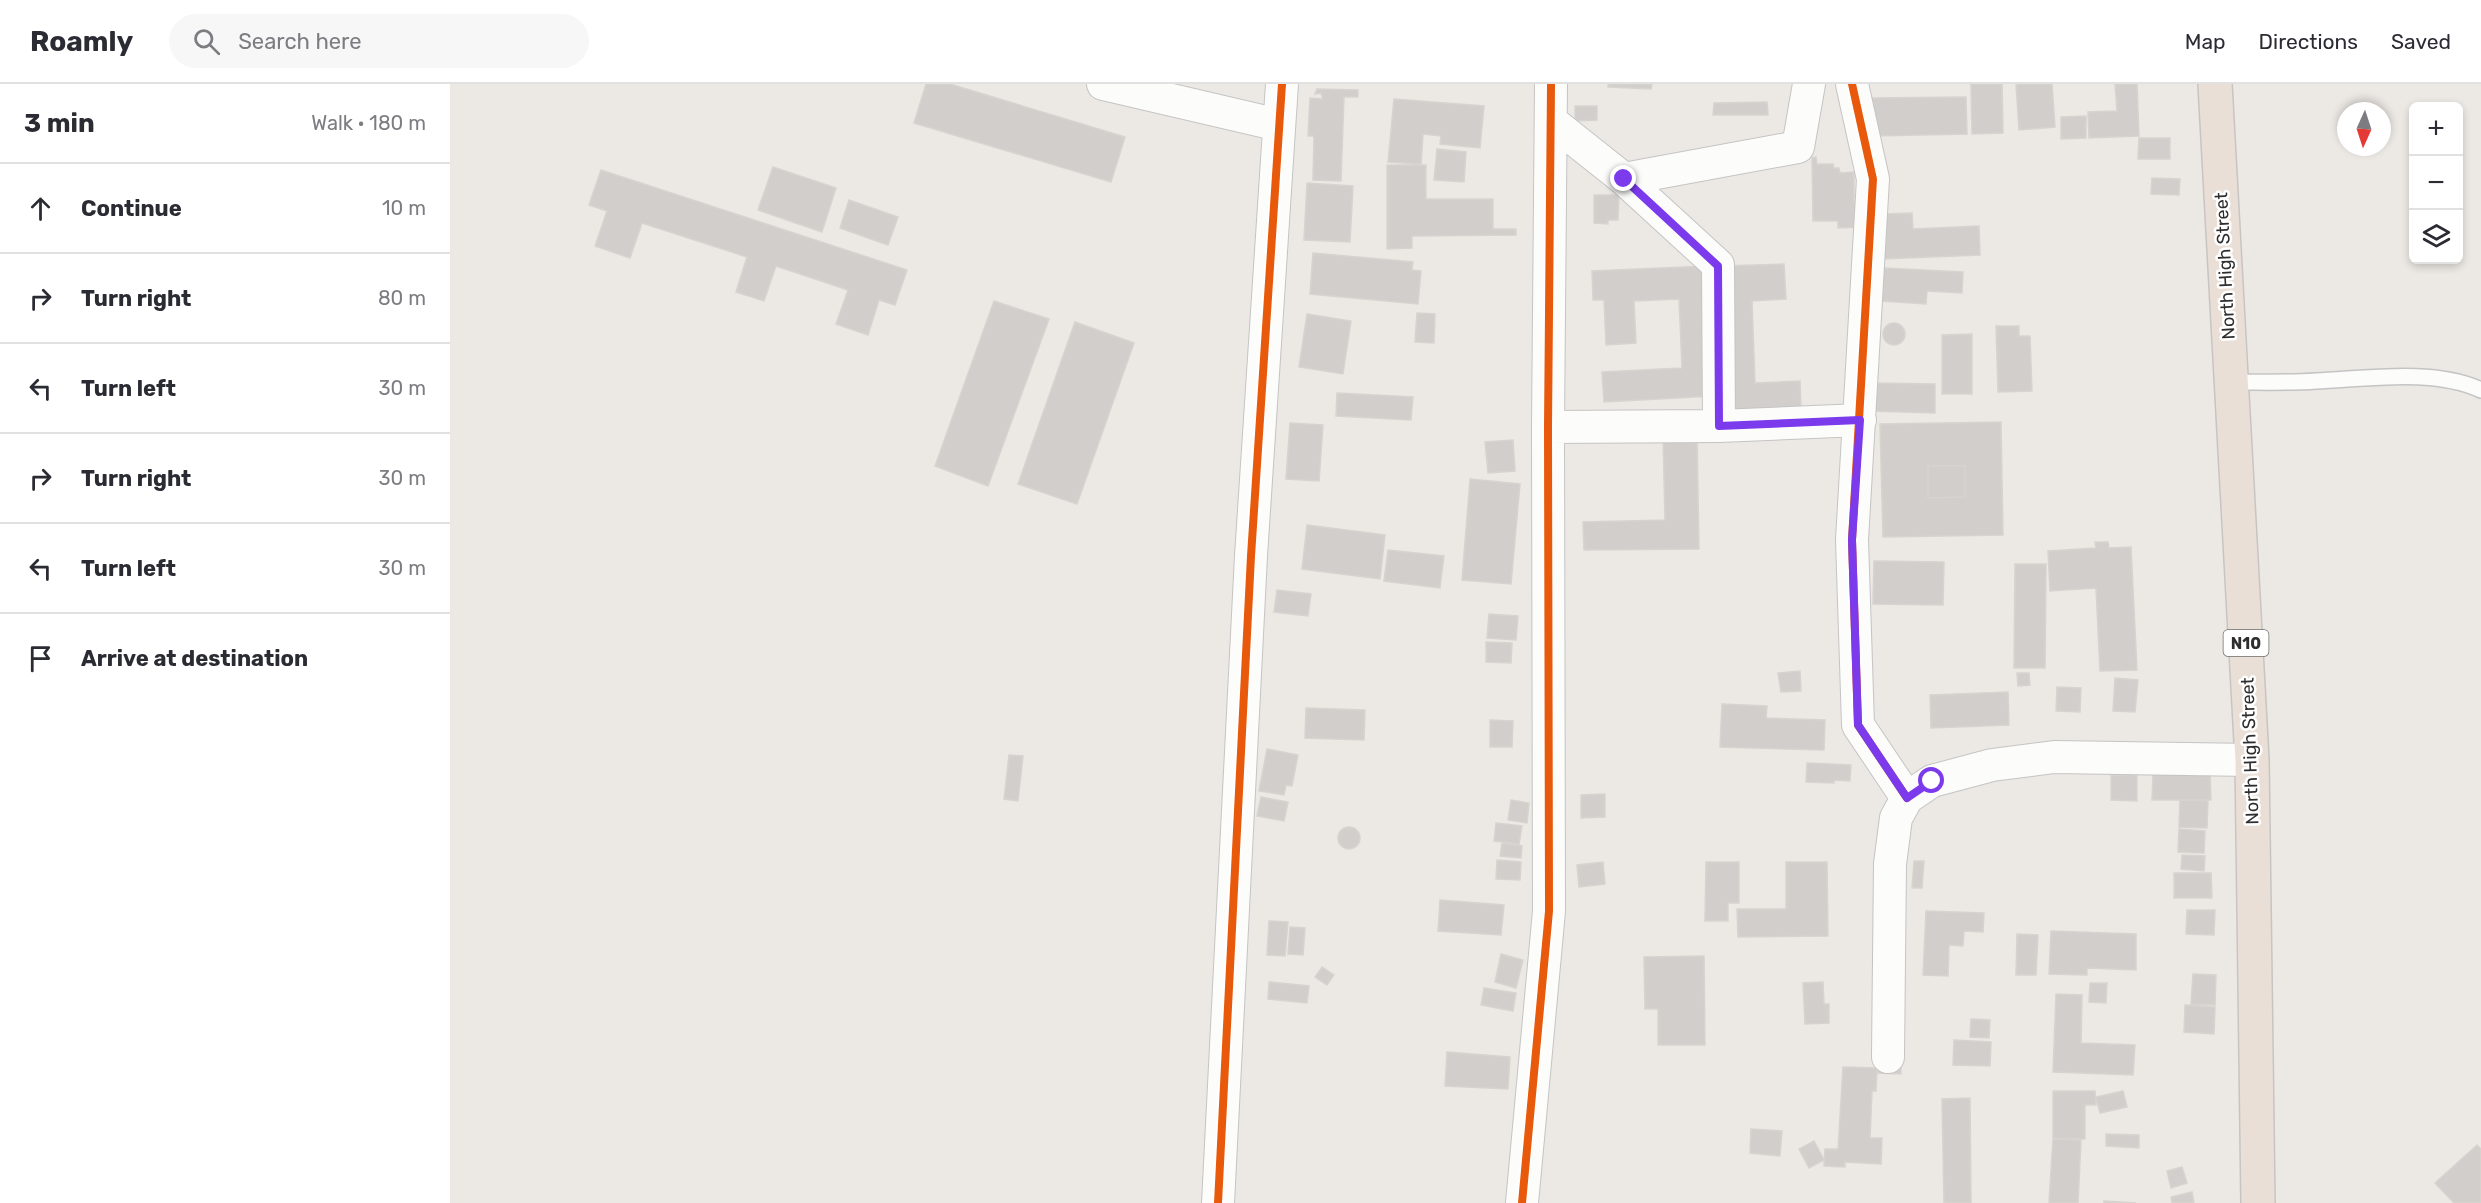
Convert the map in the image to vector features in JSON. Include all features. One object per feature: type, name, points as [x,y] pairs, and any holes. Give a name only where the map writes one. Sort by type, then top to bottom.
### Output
[{"type":"highway","name":"North High Street","points":[[2215,84],[2252,760],[2258,1203]]},
{"type":"street","points":[[1103,84],[1279,124]]},
{"type":"street","points":[[1218,1203],[1251,556],[1282,84]]},
{"type":"street","points":[[1522,1203],[1549,911],[1548,428],[1551,84]]},
{"type":"street","points":[[1624,179],[1798,147],[1809,84]]},
{"type":"street","points":[[1852,84],[1873,179],[1852,540],[1858,725],[1907,798]]},
{"type":"street","points":[[1551,121],[1624,179],[1718,266],[1719,426]]},
{"type":"street","points":[[1548,428],[1719,426],[1860,420]]},
{"type":"street","points":[[1888,1057],[1890,864],[1896,818],[1907,798],[1932,781],[1992,765],[2054,758],[2252,760]]},
{"type":"lane","points":[[2232,382],[2313,382],[2423,377],[2470,385],[2481,390]]},
{"type":"building","points":[[926,84],[950,84],[1125,137],[1111,182],[914,123]]},
{"type":"building","points":[[1608,84],[1652,84],[1651,89],[1608,87]]},
{"type":"building","points":[[1971,84],[2002,84],[2003,133],[1972,134]]},
{"type":"building","points":[[2016,84],[2052,84],[2055,127],[2019,130]]},
{"type":"building","points":[[2115,84],[2137,84],[2139,136],[2089,138],[2088,112],[2117,111]]},
{"type":"building","points":[[1317,89],[1358,90],[1358,97],[1344,97],[1341,181],[1313,180],[1314,136],[1308,136],[1310,98],[1323,99],[1321,93],[1315,94]]},
{"type":"building","points":[[1966,97],[1967,134],[1873,136],[1872,98]]},
{"type":"building","points":[[1394,99],[1484,106],[1480,148],[1440,144],[1441,136],[1423,134],[1421,164],[1388,162]]},
{"type":"building","points":[[1767,102],[1768,115],[1713,115],[1714,103]]},
{"type":"building","points":[[1575,106],[1597,106],[1597,120],[1575,121]]},
{"type":"building","points":[[2086,116],[2086,138],[2061,139],[2061,117]]},
{"type":"building","points":[[2139,138],[2170,138],[2170,159],[2138,159]]},
{"type":"building","points":[[1437,149],[1466,152],[1464,182],[1434,180]]},
{"type":"building","points":[[1816,157],[1817,164],[1833,164],[1834,168],[1839,168],[1840,173],[1854,172],[1854,202],[1862,202],[1862,227],[1838,228],[1838,221],[1813,221],[1812,158]]},
{"type":"building","points":[[1387,165],[1426,165],[1426,199],[1493,199],[1493,229],[1516,229],[1516,235],[1412,236],[1412,248],[1387,249]]},
{"type":"building","points":[[773,167],[836,188],[822,232],[758,210]]},
{"type":"building","points":[[601,170],[907,270],[895,305],[879,300],[868,335],[836,324],[848,290],[776,266],[764,301],[736,292],[747,257],[642,223],[630,258],[595,246],[607,211],[589,205]]},
{"type":"building","points":[[2152,178],[2180,179],[2179,195],[2151,194]]},
{"type":"building","points":[[1307,183],[1353,186],[1350,242],[1304,240]]},
{"type":"building","points":[[1594,195],[1619,195],[1618,220],[1608,220],[1608,224],[1594,223]]},
{"type":"building","points":[[849,200],[898,217],[888,245],[840,228]]},
{"type":"building","points":[[1912,213],[1913,229],[1979,226],[1980,255],[1883,259],[1882,214]]},
{"type":"building","points":[[1313,253],[1413,262],[1412,270],[1421,271],[1418,304],[1310,294]]},
{"type":"building","points":[[1784,264],[1786,299],[1752,301],[1755,383],[1800,381],[1801,409],[1727,412],[1722,266]]},
{"type":"building","points":[[1707,266],[1713,396],[1604,402],[1602,372],[1682,368],[1679,299],[1634,301],[1636,343],[1606,345],[1604,300],[1593,300],[1592,271]]},
{"type":"building","points":[[1884,268],[1963,272],[1962,293],[1927,291],[1926,304],[1882,301]]},
{"type":"building","points":[[994,301],[1049,319],[988,486],[935,466]]},
{"type":"building","points":[[1417,313],[1435,314],[1434,343],[1415,342]]},
{"type":"building","points":[[1307,314],[1351,321],[1343,374],[1299,367]]},
{"type":"building","points":[[1075,322],[1134,343],[1077,504],[1018,484]]},
{"type":"building","points":[[1894,323],[1902,326],[1905,334],[1902,342],[1894,345],[1886,342],[1883,334],[1886,326]]},
{"type":"building","points":[[1996,326],[2019,326],[2019,336],[2030,336],[2032,391],[1998,392]]},
{"type":"building","points":[[1972,334],[1972,394],[1942,394],[1942,335]]},
{"type":"building","points":[[1872,383],[1935,384],[1935,413],[1871,411]]},
{"type":"building","points":[[1337,393],[1413,397],[1411,420],[1336,416]]},
{"type":"building","points":[[2001,422],[2003,535],[1883,537],[1880,424]],"holes":[[[1928,466],[1965,466],[1965,497],[1928,498]]]},
{"type":"building","points":[[1290,423],[1323,425],[1319,481],[1286,479]]},
{"type":"building","points":[[1697,435],[1699,549],[1584,550],[1583,522],[1665,520],[1663,436]]},
{"type":"building","points":[[1513,440],[1515,471],[1488,473],[1485,442]]},
{"type":"building","points":[[1928,466],[1965,466],[1965,497],[1928,498]]},
{"type":"building","points":[[1470,479],[1520,484],[1511,584],[1462,580]]},
{"type":"building","points":[[1307,525],[1385,535],[1380,579],[1302,569]]},
{"type":"building","points":[[2095,542],[2108,542],[2109,548],[2131,547],[2137,670],[2100,671],[2096,588],[2050,591],[2048,551],[2096,548]]},
{"type":"building","points":[[1388,550],[1444,556],[1440,588],[1384,581]]},
{"type":"building","points":[[1874,561],[1944,562],[1943,605],[1873,604]]},
{"type":"building","points":[[2015,564],[2046,564],[2045,668],[2014,668]]},
{"type":"building","points":[[1277,590],[1311,594],[1308,616],[1274,612]]},
{"type":"building","points":[[1489,614],[1518,616],[1516,640],[1487,638]]},
{"type":"building","points":[[1486,642],[1512,643],[1511,663],[1486,662]]},
{"type":"building","points":[[1800,671],[1801,691],[1781,692],[1778,673]]},
{"type":"building","points":[[2017,673],[2029,673],[2030,685],[2018,686]]},
{"type":"building","points":[[2115,678],[2138,680],[2135,712],[2113,711]]},
{"type":"building","points":[[2057,687],[2081,688],[2080,712],[2056,711]]},
{"type":"building","points":[[2008,692],[2009,725],[1931,728],[1930,695]]},
{"type":"building","points":[[1722,704],[1767,706],[1766,718],[1825,720],[1824,750],[1720,747]]},
{"type":"building","points":[[1306,708],[1365,710],[1364,740],[1305,738]]},
{"type":"building","points":[[1490,720],[1513,721],[1512,747],[1490,747]]},
{"type":"building","points":[[1267,749],[1298,755],[1292,786],[1286,785],[1284,795],[1259,791]]},
{"type":"building","points":[[1009,755],[1023,756],[1018,801],[1004,799]]},
{"type":"building","points":[[1807,763],[1851,765],[1850,781],[1806,782]]},
{"type":"building","points":[[2210,773],[2211,800],[2152,800],[2153,774]]},
{"type":"building","points":[[2111,775],[2137,775],[2137,801],[2111,800]]},
{"type":"building","points":[[1605,794],[1605,817],[1581,818],[1581,795]]},
{"type":"building","points":[[1261,797],[1288,802],[1284,821],[1257,816]]},
{"type":"building","points":[[1511,800],[1529,803],[1527,823],[1508,820]]},
{"type":"building","points":[[2180,800],[2208,801],[2207,828],[2179,827]]},
{"type":"building","points":[[1496,823],[1522,826],[1519,844],[1494,841]]},
{"type":"building","points":[[1349,827],[1357,830],[1360,838],[1357,846],[1349,849],[1341,846],[1338,838],[1341,830]]},
{"type":"building","points":[[2179,829],[2205,831],[2204,853],[2178,852]]},
{"type":"building","points":[[1502,843],[1522,846],[1521,858],[1500,856]]},
{"type":"building","points":[[2182,855],[2205,856],[2204,871],[2181,869]]},
{"type":"building","points":[[1497,860],[1521,862],[1520,880],[1496,879]]},
{"type":"building","points":[[1914,861],[1924,861],[1922,888],[1912,888]]},
{"type":"building","points":[[1603,862],[1605,884],[1579,887],[1577,865]]},
{"type":"building","points":[[1706,862],[1739,862],[1739,903],[1728,903],[1728,921],[1705,921]]},
{"type":"building","points":[[1786,862],[1827,862],[1828,936],[1738,937],[1737,909],[1786,909]]},
{"type":"building","points":[[2174,873],[2211,873],[2212,898],[2174,898]]},
{"type":"building","points":[[1440,900],[1504,905],[1501,935],[1438,931]]},
{"type":"building","points":[[2187,910],[2215,910],[2214,935],[2186,934]]},
{"type":"building","points":[[1926,911],[1984,913],[1983,932],[1964,931],[1963,946],[1949,945],[1948,976],[1923,975]]},
{"type":"building","points":[[1269,921],[1288,922],[1285,956],[1267,955]]},
{"type":"building","points":[[1290,927],[1305,928],[1303,955],[1288,954]]},
{"type":"building","points":[[2051,931],[2136,934],[2136,970],[2087,968],[2087,975],[2049,974]]},
{"type":"building","points":[[2017,934],[2038,935],[2036,975],[2016,975]]},
{"type":"building","points":[[1501,954],[1523,960],[1516,988],[1495,982]]},
{"type":"building","points":[[1704,956],[1705,1045],[1658,1045],[1658,1009],[1645,1009],[1644,957]]},
{"type":"building","points":[[1322,967],[1334,975],[1327,985],[1315,977]]},
{"type":"building","points":[[2193,974],[2216,975],[2215,1005],[2191,1004]]},
{"type":"building","points":[[1269,982],[1309,986],[1307,1003],[1268,999]]},
{"type":"building","points":[[1823,982],[1824,1004],[1829,1004],[1829,1023],[1805,1024],[1803,983]]},
{"type":"building","points":[[2090,983],[2107,983],[2106,1003],[2089,1002]]},
{"type":"building","points":[[1484,988],[1516,993],[1513,1011],[1481,1005]]},
{"type":"building","points":[[2056,994],[2082,995],[2081,1043],[2135,1045],[2133,1075],[2053,1072]]},
{"type":"building","points":[[2185,1005],[2215,1007],[2214,1034],[2184,1032]]},
{"type":"building","points":[[1971,1019],[1990,1020],[1989,1038],[1970,1037]]},
{"type":"building","points":[[1954,1040],[1991,1042],[1990,1066],[1953,1065]]},
{"type":"building","points":[[1447,1052],[1510,1057],[1508,1089],[1445,1086]]},
{"type":"building","points":[[1879,1061],[1901,1062],[1901,1074],[1878,1073]]},
{"type":"building","points":[[1843,1067],[1877,1068],[1876,1091],[1872,1091],[1870,1138],[1882,1138],[1881,1164],[1845,1162],[1845,1167],[1824,1166],[1825,1149],[1838,1149]]},
{"type":"building","points":[[2053,1091],[2095,1091],[2096,1105],[2085,1105],[2085,1139],[2053,1138]]},
{"type":"building","points":[[2123,1091],[2127,1107],[2100,1113],[2096,1097]]},
{"type":"building","points":[[1970,1098],[1971,1203],[1944,1203],[1942,1099]]},
{"type":"building","points":[[1751,1129],[1782,1131],[1780,1156],[1750,1153]]},
{"type":"building","points":[[2106,1134],[2139,1135],[2139,1148],[2106,1146]]},
{"type":"building","points":[[2053,1139],[2081,1140],[2078,1203],[2049,1203]]},
{"type":"building","points":[[1814,1141],[1824,1160],[1809,1168],[1799,1149]]},
{"type":"building","points":[[2477,1145],[2481,1149],[2481,1203],[2454,1203],[2435,1183]]},
{"type":"building","points":[[2182,1167],[2187,1183],[2171,1188],[2167,1171]]},
{"type":"building","points":[[2192,1192],[2194,1203],[2172,1203],[2171,1197]]},
{"type":"building","points":[[2104,1201],[2136,1203],[2104,1203]]},
{"type":"cycle path","points":[[1218,1203],[1251,556],[1282,84]]},
{"type":"cycle path","points":[[1522,1203],[1549,911],[1548,427],[1551,84]]},
{"type":"cycle path","points":[[1852,84],[1873,179],[1852,540],[1858,725],[1907,798]]},
{"type":"route","points":[[1624,179],[1718,266],[1719,426],[1860,420],[1852,540],[1858,725],[1907,798],[1932,781]]}]
